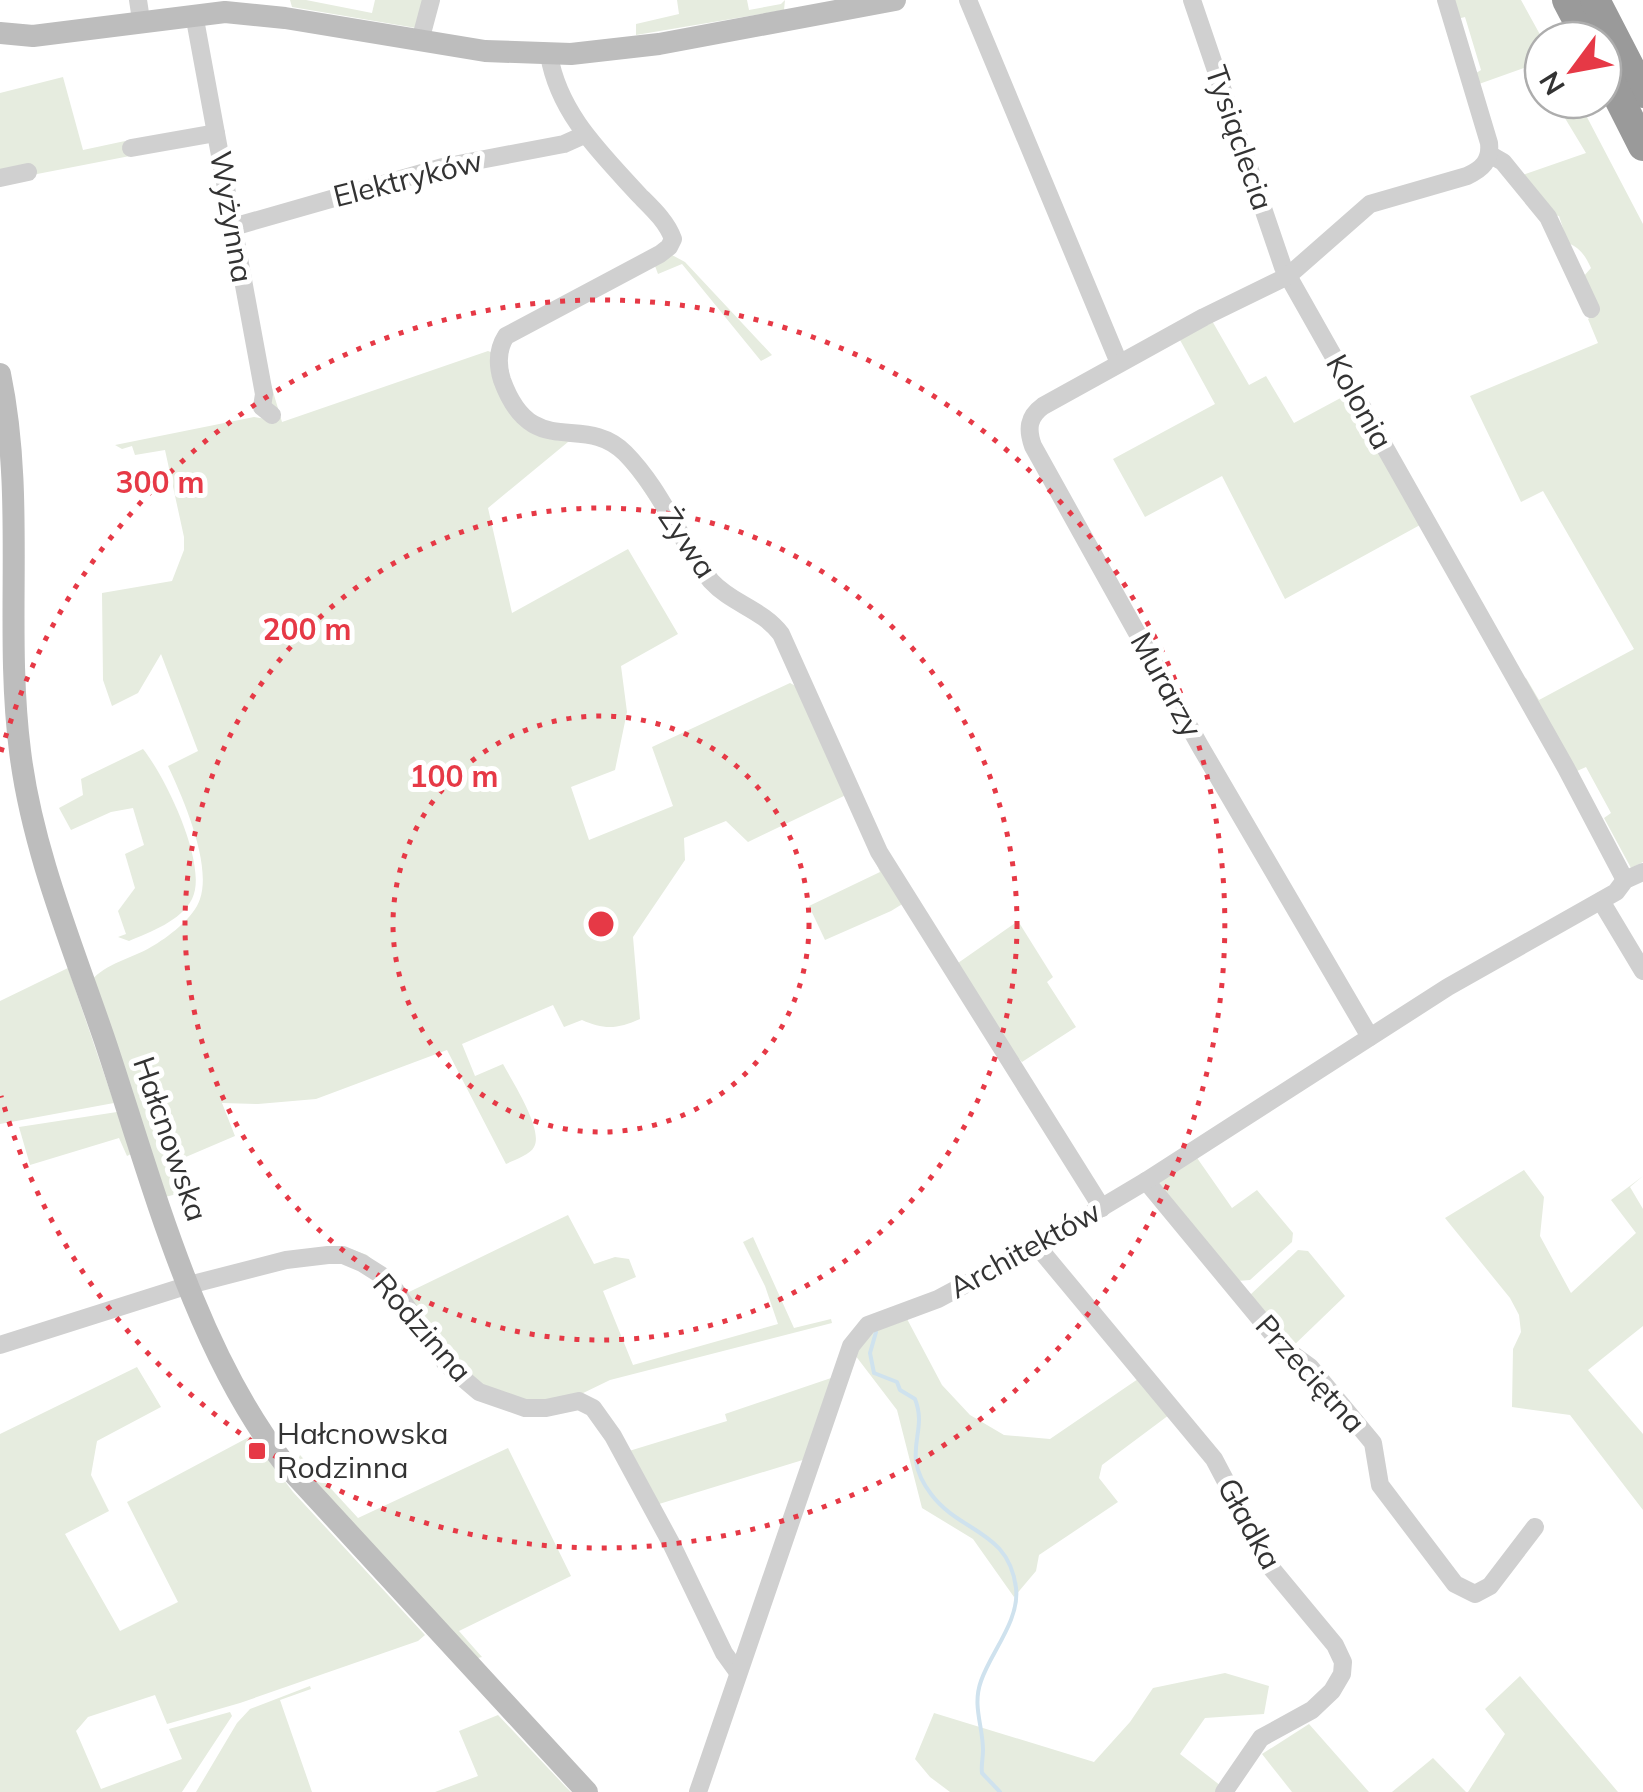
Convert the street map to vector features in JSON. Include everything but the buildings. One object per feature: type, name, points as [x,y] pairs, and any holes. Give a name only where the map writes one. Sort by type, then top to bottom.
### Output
[{"type":"highway","points":[[1595,0],[1643,93]]},
{"type":"highway","points":[[1623,106],[1643,146]]},
{"type":"street","points":[[420,40],[431,0]]},
{"type":"street","points":[[0,34],[33,36],[139,10],[268,16],[485,50],[549,55],[659,44],[895,0]]},
{"type":"street","points":[[968,0],[1120,364]]},
{"type":"street","name":"Tysiąclecia","points":[[1192,0],[1288,276]]},
{"type":"street","points":[[1288,276],[1370,204],[1467,176],[1481,168],[1489,154],[1489,143],[1446,0]]},
{"type":"street","name":"Wyżynna","points":[[194,14],[264,394],[262,407],[272,415]]},
{"type":"street","name":"Żywa","points":[[549,55],[562,99],[584,135],[664,222],[672,234],[672,244],[506,336],[498,361],[508,394],[536,427],[558,434],[596,436],[620,448],[643,476],[711,581],[724,595],[762,614],[781,634],[879,852],[1102,1208]]},
{"type":"street","points":[[131,148],[216,133]]},
{"type":"street","name":"Elektryków","points":[[233,227],[442,167],[564,144],[584,135]]},
{"type":"street","points":[[1489,154],[1503,162],[1548,217],[1590,309]]},
{"type":"street","points":[[0,178],[28,172]]},
{"type":"street","name":"Murarzy","points":[[1288,276],[1035,412],[1029,426],[1032,446],[1200,746],[1370,1037]]},
{"type":"street","name":"Kolonia","points":[[1288,276],[1566,768],[1625,880]]},
{"type":"street","name":"Hałcnowska","points":[[0,374],[10,450],[7,566],[18,732],[32,812],[79,965],[189,1285],[229,1376],[280,1458],[587,1792]]},
{"type":"street","name":"Architektów","points":[[698,1792],[737,1671],[857,1336],[868,1325],[938,1299],[1102,1208],[1448,988],[1601,901],[1616,892],[1625,880],[1643,872]]},
{"type":"street","points":[[1601,901],[1643,971]]},
{"type":"street","name":"Przeciętna","points":[[1146,1181],[1284,1348],[1310,1366],[1373,1444],[1380,1485],[1455,1584],[1475,1594],[1490,1586],[1534,1527]]},
{"type":"street","name":"Gładka","points":[[1036,1246],[1214,1459],[1272,1569],[1335,1645],[1344,1662],[1332,1691],[1312,1710],[1262,1738],[1224,1792]]},
{"type":"street","name":"Rodzinna","points":[[189,1285],[286,1260],[344,1255],[381,1275],[446,1364],[479,1392],[524,1408],[579,1401],[588,1404],[612,1436],[671,1543],[724,1653],[737,1671]]},
{"type":"street","points":[[0,1345],[189,1285]]},
{"type":"shaded area","points":[[290,0],[372,13],[375,0],[427,0],[416,28],[292,7]]},
{"type":"shaded area","points":[[677,0],[747,0],[749,10],[785,0],[784,10],[636,35],[636,24],[679,14]]},
{"type":"shaded area","points":[[1452,0],[1521,0],[1532,20],[1523,20],[1523,68],[1479,84],[1473,75],[1481,70],[1465,17],[1457,19]]},
{"type":"shaded area","points":[[63,77],[83,150],[125,141],[135,155],[32,175],[0,173],[0,93]]},
{"type":"shaded area","points":[[1566,120],[1588,120],[1643,224],[1643,862],[1631,868],[1604,818],[1611,813],[1586,767],[1577,771],[1527,691],[1526,678],[1539,700],[1634,649],[1543,491],[1521,502],[1470,396],[1598,343],[1588,319],[1598,312],[1583,277],[1591,268],[1582,252],[1568,243],[1559,216],[1553,215],[1520,176],[1586,153]]},
{"type":"shaded area","points":[[672,255],[685,262],[772,355],[761,361],[682,264],[658,274],[655,266]]},
{"type":"shaded area","points":[[1211,319],[1249,385],[1266,376],[1294,423],[1348,394],[1365,424],[1358,430],[1363,439],[1371,436],[1420,525],[1285,599],[1222,476],[1145,517],[1113,459],[1215,404],[1180,340]]},
{"type":"shaded area","points":[[488,351],[493,353],[510,405],[527,427],[550,439],[600,442],[616,451],[650,491],[699,571],[697,577],[629,471],[597,444],[568,442],[488,508],[512,613],[628,549],[678,634],[621,666],[627,712],[615,770],[571,787],[589,840],[673,806],[652,747],[790,683],[803,690],[846,795],[748,842],[726,821],[684,838],[685,860],[633,937],[640,1019],[611,1027],[582,1020],[564,1027],[553,1005],[462,1044],[475,1076],[503,1064],[535,1129],[534,1147],[525,1155],[506,1164],[447,1050],[316,1099],[222,1103],[235,1136],[167,1165],[177,1194],[165,1197],[91,981],[165,938],[197,906],[203,885],[199,850],[168,766],[198,751],[161,654],[138,693],[112,706],[103,680],[102,593],[172,581],[184,550],[184,537],[165,450],[135,455],[132,446],[122,449],[115,445],[254,417],[272,420],[276,416],[271,408],[267,371],[282,422]]},
{"type":"shaded area","points":[[143,749],[182,822],[195,865],[196,884],[192,899],[180,914],[129,941],[118,937],[126,934],[118,911],[135,888],[125,854],[144,845],[133,808],[111,812],[71,830],[59,808],[83,795],[81,779]]},
{"type":"shaded area","points":[[877,865],[904,903],[825,940],[809,906],[880,872]]},
{"type":"shaded area","points":[[1018,921],[1053,977],[1047,982],[1076,1027],[1022,1062],[1014,1061],[958,963]]},
{"type":"shaded area","points":[[68,968],[114,1103],[0,1124],[0,1001]]},
{"type":"shaded area","points":[[117,1112],[131,1154],[127,1156],[119,1138],[30,1165],[19,1127]]},
{"type":"shaded area","points":[[1195,1155],[1232,1208],[1257,1190],[1293,1233],[1292,1242],[1250,1280],[1237,1281],[1155,1185]]},
{"type":"shaded area","points":[[1524,1170],[1544,1197],[1540,1236],[1571,1293],[1636,1233],[1611,1200],[1643,1176],[1630,1187],[1643,1209],[1643,1326],[1588,1370],[1643,1434],[1643,1510],[1570,1415],[1512,1407],[1513,1349],[1521,1332],[1519,1315],[1510,1298],[1445,1218]]},
{"type":"shaded area","points":[[568,1215],[594,1264],[615,1257],[629,1259],[636,1277],[603,1291],[633,1365],[778,1324],[743,1242],[753,1237],[794,1328],[831,1319],[832,1323],[610,1380],[577,1396],[537,1404],[473,1382],[351,1249],[367,1255],[409,1292]]},
{"type":"shaded area","points":[[1298,1250],[1308,1251],[1345,1296],[1290,1349],[1250,1295]]},
{"type":"shaded area","points":[[906,1317],[942,1385],[970,1415],[1004,1435],[1050,1439],[1138,1379],[1169,1415],[1102,1465],[1099,1478],[1118,1502],[1039,1555],[1036,1571],[1014,1597],[973,1539],[922,1508],[897,1410],[855,1355],[863,1337]]},
{"type":"shaded area","points":[[137,1367],[161,1407],[97,1441],[91,1475],[109,1511],[65,1534],[120,1631],[178,1602],[127,1502],[251,1436],[293,1492],[425,1635],[418,1641],[240,1703],[167,1724],[155,1695],[88,1717],[76,1731],[101,1789],[182,1759],[169,1729],[230,1712],[232,1716],[182,1792],[0,1792],[0,1434]]},
{"type":"shaded area","points":[[834,1377],[806,1459],[659,1504],[629,1451],[727,1421],[725,1414]]},
{"type":"shaded area","points":[[508,1448],[571,1576],[459,1631],[482,1657],[474,1659],[296,1465],[300,1455],[358,1518]]},
{"type":"shaded area","points":[[1225,1673],[1269,1686],[1264,1714],[1205,1718],[1180,1754],[1221,1786],[1217,1792],[950,1792],[915,1759],[934,1713],[1094,1762],[1130,1722],[1153,1688]]},
{"type":"shaded area","points":[[1520,1676],[1618,1792],[1468,1792],[1505,1734],[1485,1709]]},
{"type":"shaded area","points":[[310,1686],[311,1689],[280,1700],[312,1792],[196,1792],[237,1723],[250,1709]]},
{"type":"shaded area","points":[[498,1715],[571,1792],[435,1792],[478,1776],[459,1731]]},
{"type":"shaded area","points":[[1309,1724],[1369,1792],[1292,1792],[1262,1754]]},
{"type":"shaded area","points":[[1433,1758],[1466,1792],[1392,1792]]},
{"type":"waterway","points":[[876,1332],[870,1353],[874,1373],[897,1382],[900,1390],[915,1399],[919,1423],[916,1455],[922,1479],[943,1507],[994,1543],[1012,1569],[1016,1588],[1014,1612],[981,1681],[978,1699],[982,1773],[1000,1792]]},
{"type":"place","name":"Hałcnowska Rodzinna","points":[[257,1451]]}]
